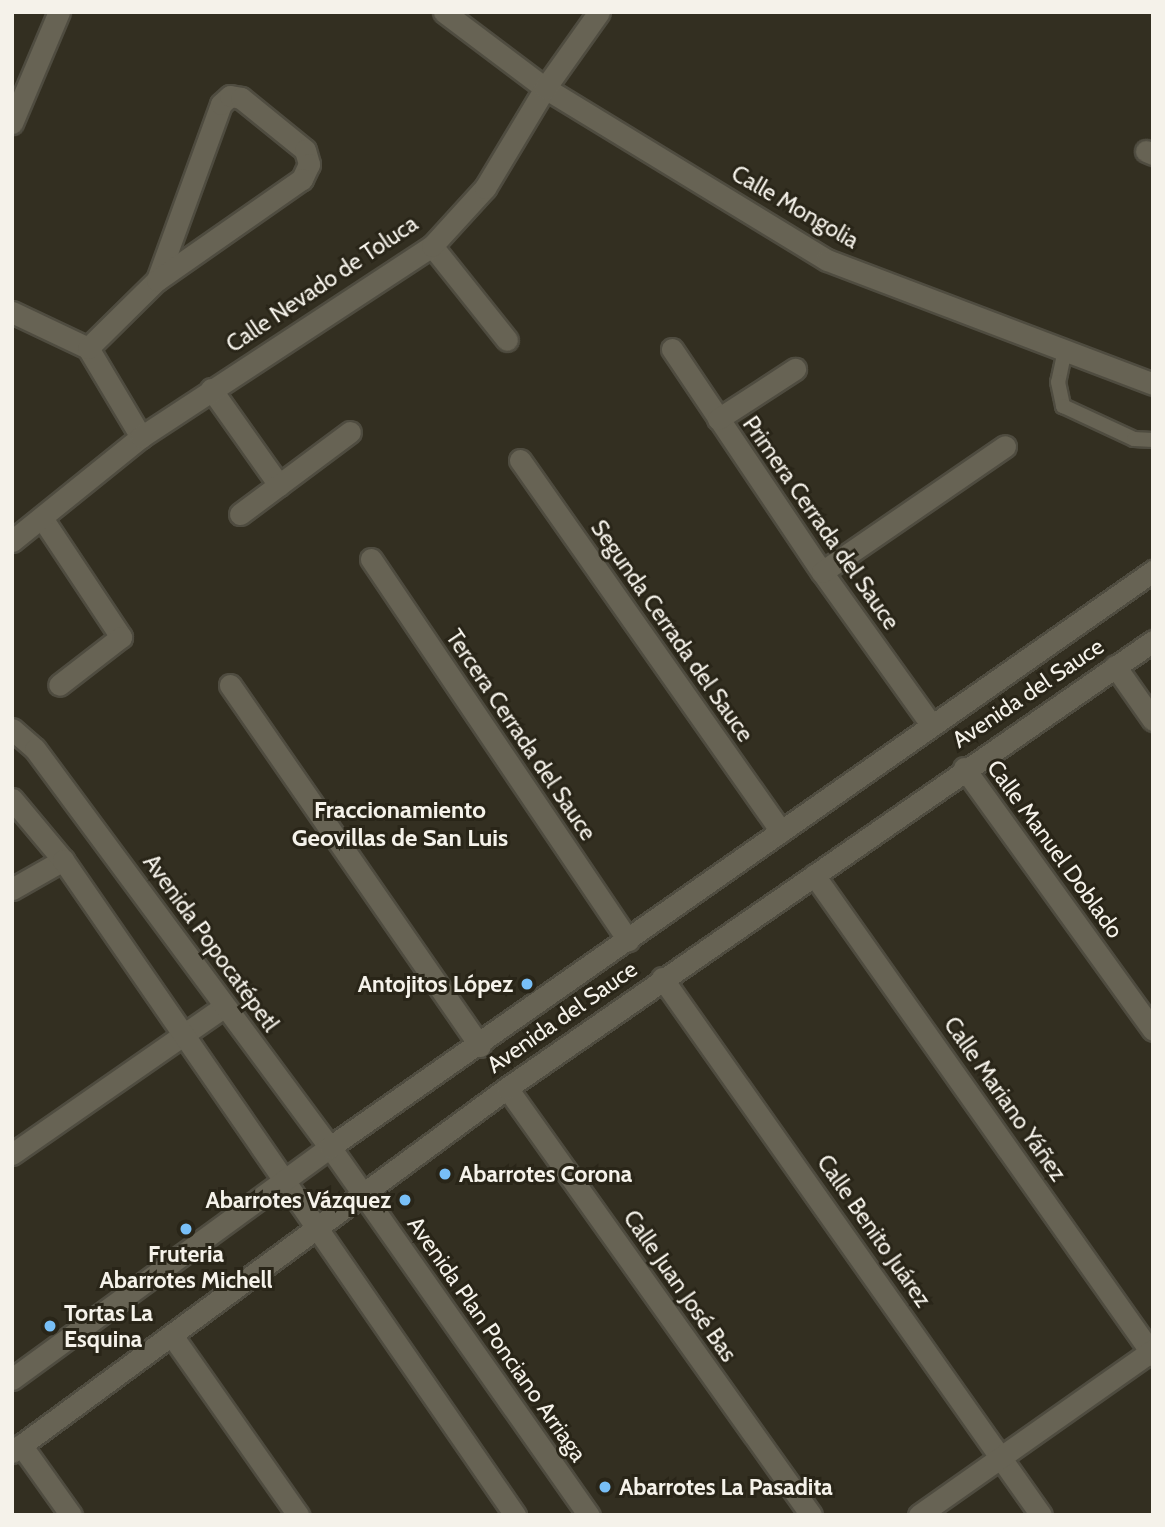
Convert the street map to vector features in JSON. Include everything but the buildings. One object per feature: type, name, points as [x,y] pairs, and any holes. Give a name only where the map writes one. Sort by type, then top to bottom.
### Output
[{"type":"street","points":[[12,123],[59,12]]},
{"type":"street","name":"Calle Mongolia","points":[[444,12],[545,88],[827,260],[1153,384]]},
{"type":"street","name":"Calle Nevado de Toluca","points":[[12,541],[141,437],[432,246],[485,188],[545,88],[599,12]]},
{"type":"street","points":[[88,348],[157,280],[302,179],[309,164],[304,150],[241,98],[230,96],[221,104],[157,280]]},
{"type":"street","points":[[432,246],[507,340]]},
{"type":"street","points":[[12,312],[88,348],[141,437]]},
{"type":"street","name":"Primera Cerrada del Sauce","points":[[672,349],[822,572],[931,724]]},
{"type":"street","points":[[718,419],[795,369]]},
{"type":"street","points":[[211,389],[279,485]]},
{"type":"street","points":[[240,514],[350,432]]},
{"type":"street","points":[[822,572],[1005,446]]},
{"type":"street","name":"Segunda Cerrada del Sauce","points":[[520,460],[781,831]]},
{"type":"street","points":[[42,518],[121,636],[59,685]]},
{"type":"street","name":"Tercera Cerrada del Sauce","points":[[371,559],[628,940]]},
{"type":"street","name":"Avenida del Sauce","points":[[12,1379],[330,1147],[480,1046],[931,724],[1153,571]]},
{"type":"street","name":"Avenida del Sauce","points":[[17,1448],[173,1337],[507,1088],[964,768],[1153,641]]},
{"type":"street","points":[[1115,666],[1153,720]]},
{"type":"street","points":[[230,685],[480,1046]]},
{"type":"street","name":"Avenida Popocatépetl","points":[[12,729],[35,749],[362,1194]]},
{"type":"street","name":"Calle Manuel Doblado","points":[[964,768],[1153,1030]]},
{"type":"street","points":[[12,799],[63,860],[181,1036],[284,1180],[515,1515]]},
{"type":"street","points":[[12,889],[63,860]]},
{"type":"street","name":"Calle Mariano Yáñez","points":[[814,874],[1152,1352]]},
{"type":"street","name":"Calle Benito Juárez","points":[[662,978],[1041,1515]]},
{"type":"street","points":[[12,1154],[225,1006]]},
{"type":"street","name":"Calle Juan José Bas","points":[[507,1088],[811,1515]]},
{"type":"street","name":"Avenida Plan Ponciano Arriaga","points":[[362,1194],[589,1515]]},
{"type":"street","points":[[173,1337],[298,1515]]},
{"type":"street","points":[[919,1515],[1152,1352]]},
{"type":"street","points":[[17,1448],[71,1515]]},
{"type":"lane","points":[[1065,351],[1058,382],[1063,406],[1135,439],[1153,440]]},
{"type":"place","name":"Antojitos López","points":[[527,984]]},
{"type":"place","name":"Abarrotes Corona","points":[[445,1174]]},
{"type":"place","name":"Abarrotes Vázquez","points":[[405,1200]]},
{"type":"place","name":"Fruteria Abarrotes Michell","points":[[186,1229]]},
{"type":"place","name":"Tortas La Esquina","points":[[50,1326]]},
{"type":"place","name":"Abarrotes La Pasadita","points":[[605,1487]]},
{"type":"district","name":"Fraccionamiento Geovillas de San Luis","points":[[400,824]]}]
